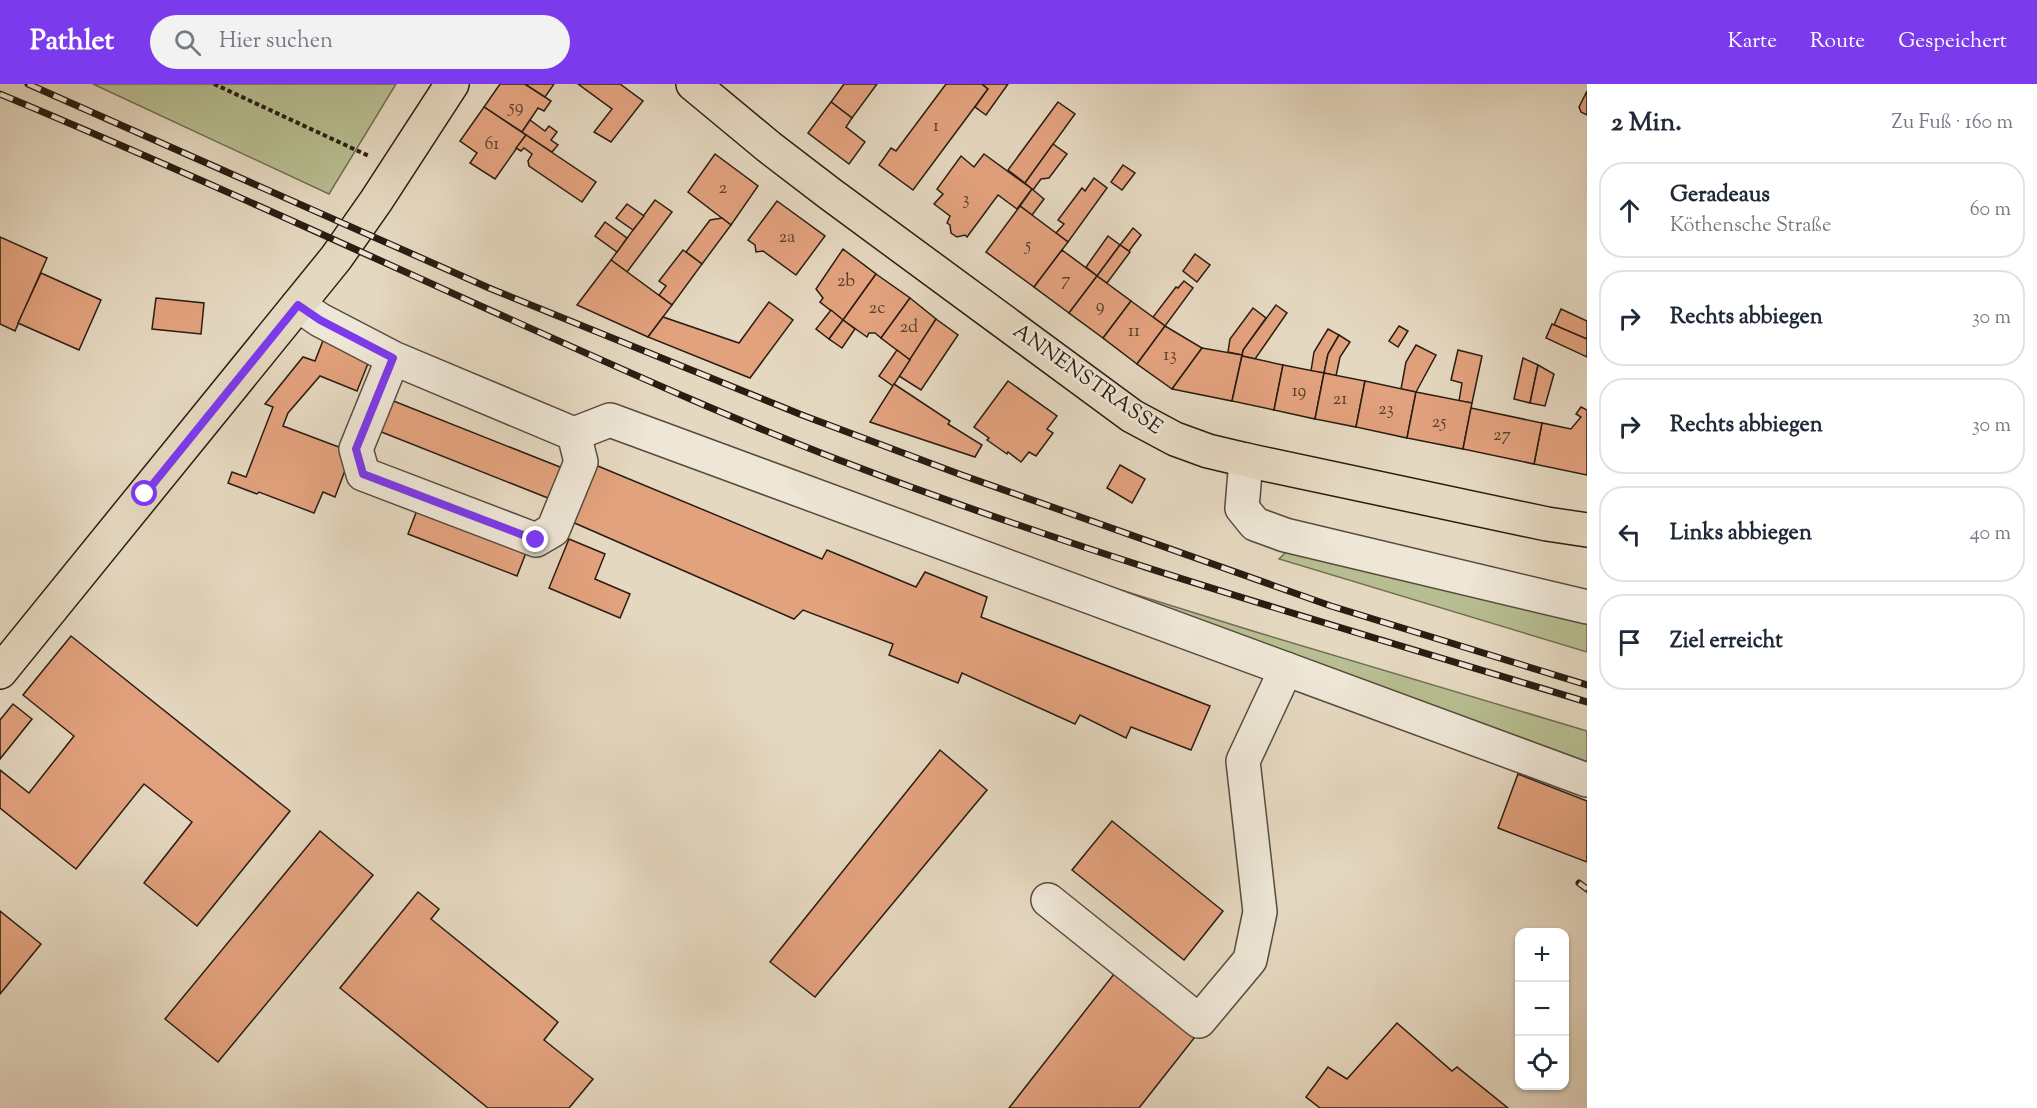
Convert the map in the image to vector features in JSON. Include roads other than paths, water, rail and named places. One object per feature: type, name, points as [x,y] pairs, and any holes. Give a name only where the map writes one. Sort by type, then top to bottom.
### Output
[{"type":"main road","points":[[0,672],[346,245],[452,84]]},
{"type":"main road","name":"ANNENSTRASSE","points":[[693,84],[830,194],[1132,416],[1175,439],[1208,451],[1246,460],[1587,531]]},
{"type":"lane","points":[[298,305],[320,320],[393,358],[574,434],[610,420],[1587,780]]},
{"type":"lane","points":[[393,358],[356,449],[363,474],[536,540],[553,530],[581,462],[574,434]]},
{"type":"lane","points":[[1246,460],[1242,508],[1255,524],[1285,535],[1587,607]]},
{"type":"lane","points":[[1048,900],[1199,1021],[1250,960],[1260,912],[1243,761],[1286,669]]},
{"type":"railway","points":[[28,84],[489,288],[802,415],[959,474],[1331,606],[1587,685]]},
{"type":"railway","points":[[0,94],[243,199],[661,386],[839,460],[1117,558],[1587,702]]},
{"type":"railway","points":[[1579,883],[1587,889]]}]
